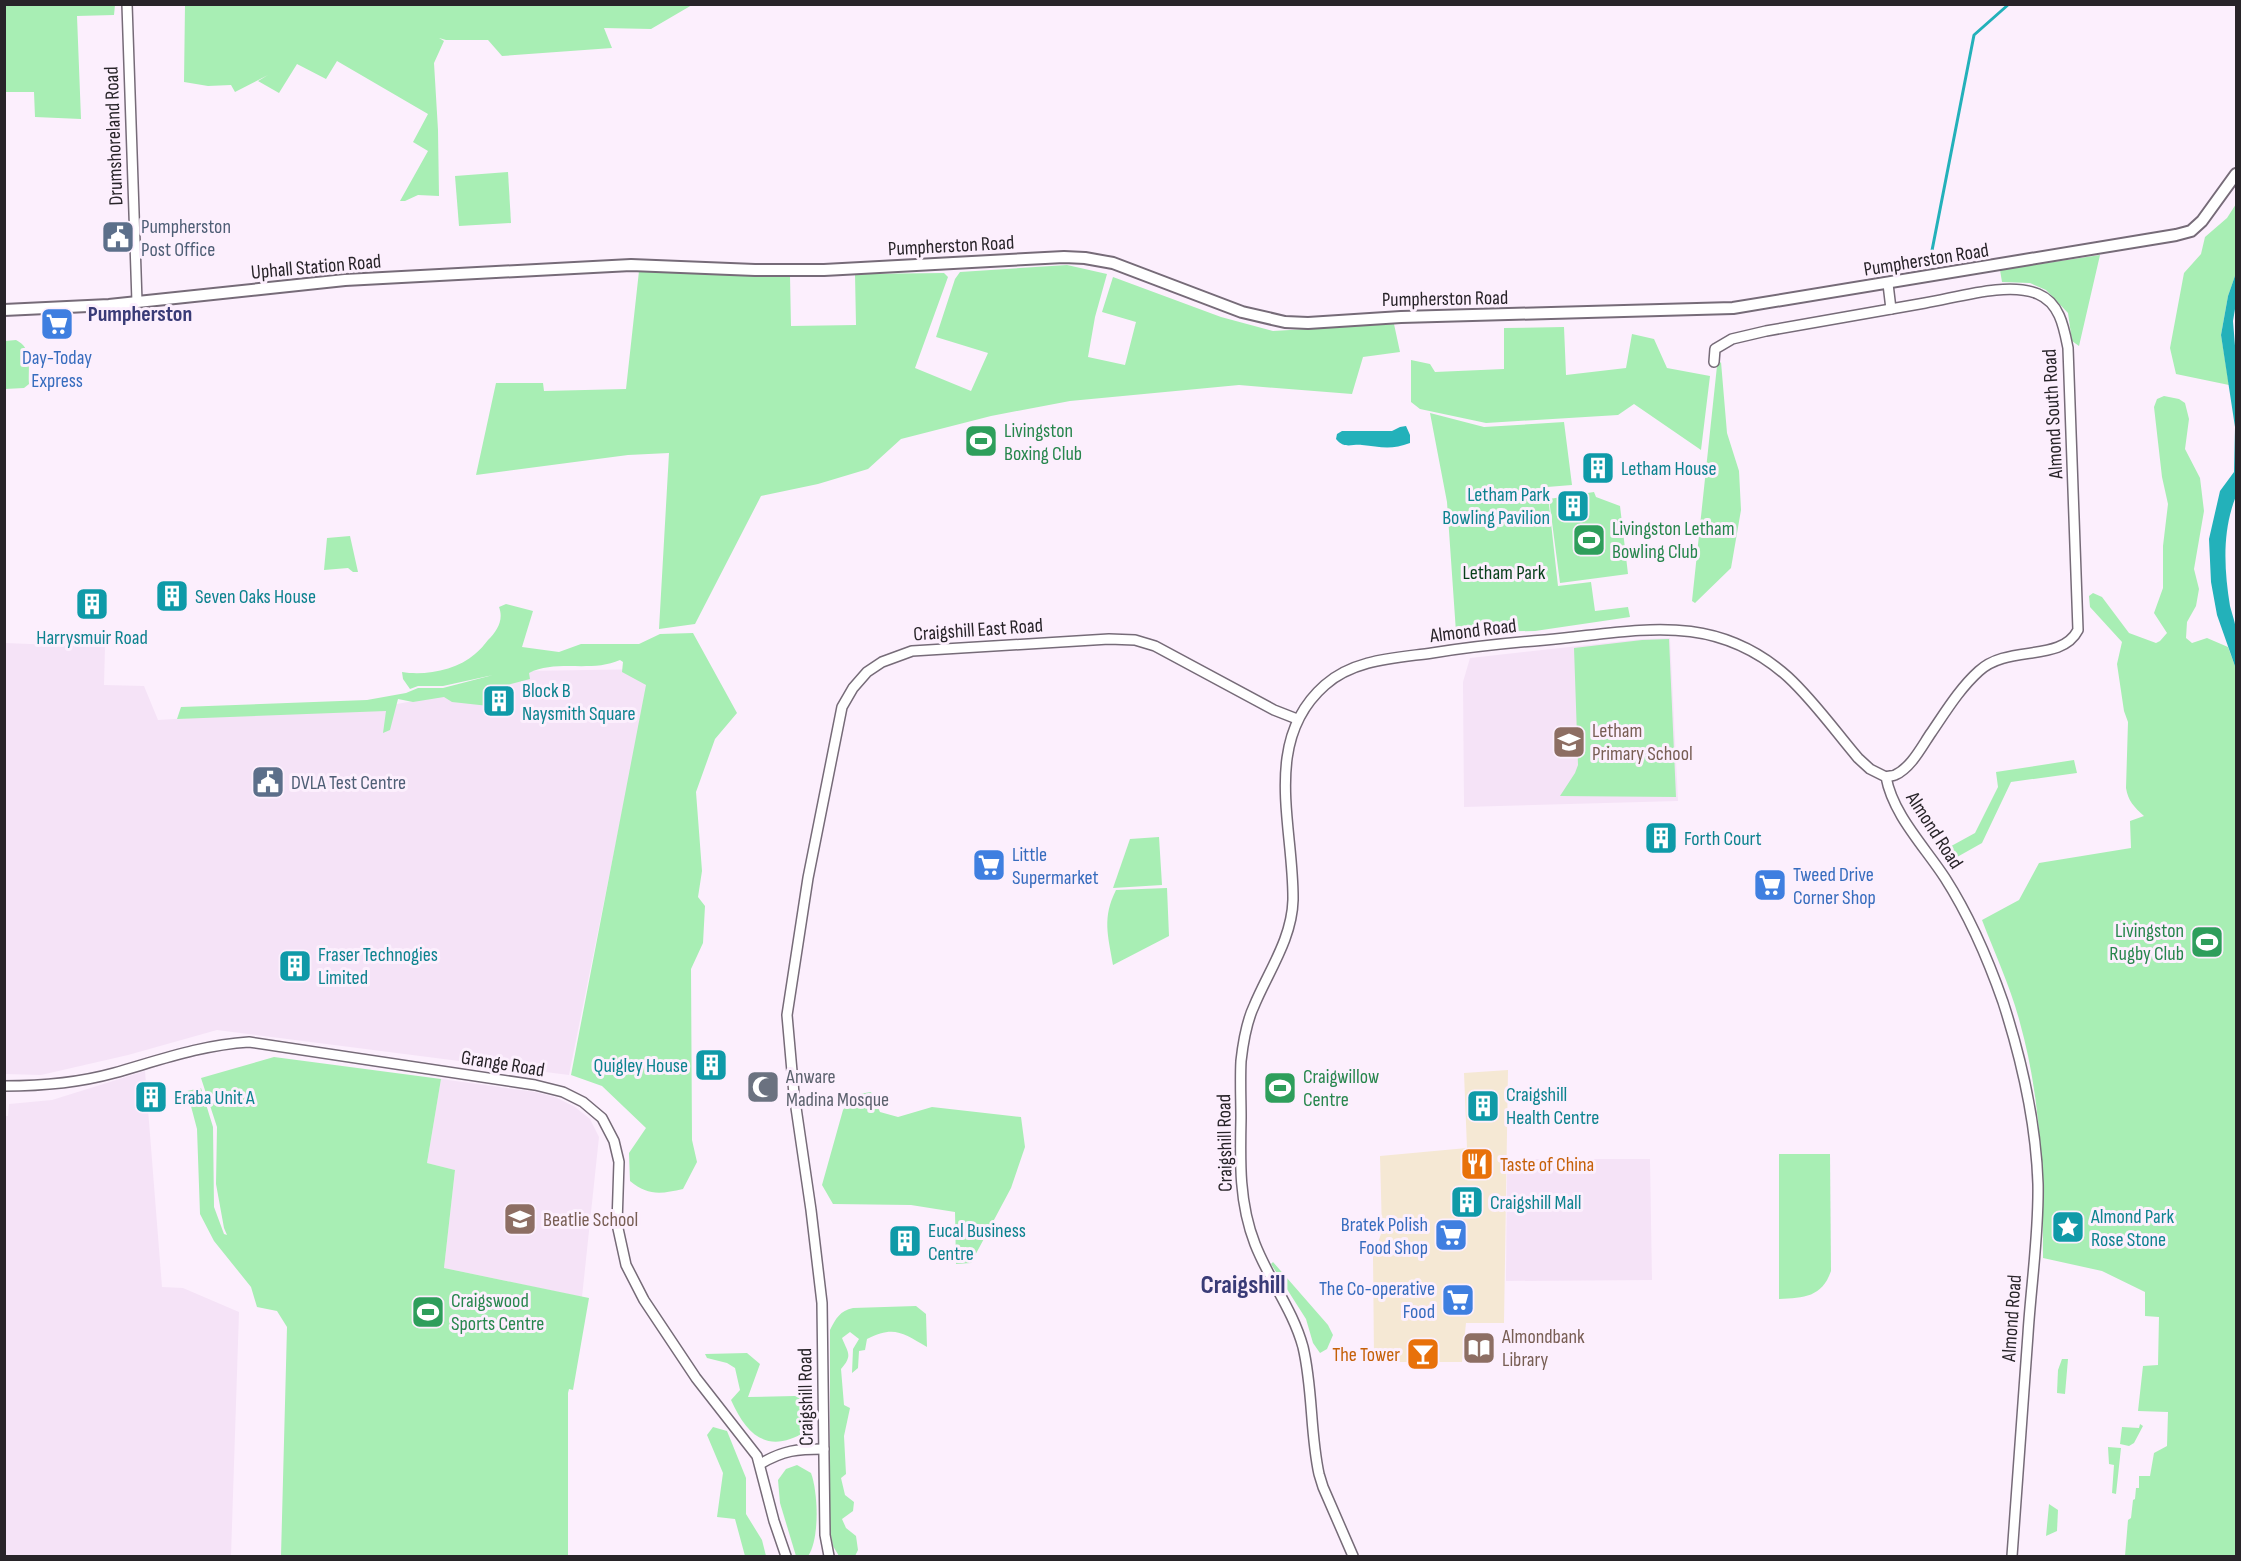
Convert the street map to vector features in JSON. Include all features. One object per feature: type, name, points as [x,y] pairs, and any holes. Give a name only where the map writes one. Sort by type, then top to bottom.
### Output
[{"type":"main road","name":"Pumpherston Road","points":[[631,265],[754,270],[824,270],[1045,258],[1085,258],[1113,263],[1242,312],[1285,322],[1308,323],[1401,316],[1733,308],[1888,284],[2192,231],[2213,207],[2236,174]]},
{"type":"main road","name":"Uphall Station Road","points":[[4,310],[137,302],[345,280],[631,265]]},
{"type":"street","name":"Drumshoreland Road","points":[[127,4],[137,302]]},
{"type":"street","points":[[1888,284],[1891,309]]},
{"type":"street","name":"Almond South Road","points":[[1714,362],[1715,349],[1732,339],[1983,292],[2021,290],[2039,294],[2049,302],[2062,319],[2068,348],[2079,622],[2075,637],[2063,646],[2008,656],[1983,667],[1969,680],[1911,762],[1897,775],[1886,777]]},
{"type":"street","name":"Almond Road","points":[[1297,719],[1309,700],[1324,685],[1355,667],[1377,660],[1472,647],[1640,630],[1686,630],[1732,642],[1762,657],[1780,670],[1858,758],[1870,769],[1886,777],[1889,791],[1896,805],[1946,879],[1973,927],[1989,963],[2013,1034],[2031,1113],[2038,1184],[2012,1557]]},
{"type":"street","name":"Craigshill East Road","points":[[794,1094],[787,1015],[808,878],[842,707],[853,688],[867,672],[897,655],[918,651],[1109,639],[1144,642],[1274,710],[1297,719]]},
{"type":"street","name":"Craigshill Road","points":[[1297,719],[1286,759],[1293,902],[1284,944],[1252,1009],[1245,1033],[1241,1063],[1240,1179],[1243,1205],[1256,1246],[1293,1317],[1303,1348],[1319,1474],[1353,1557]]},
{"type":"street","name":"Grange Road","points":[[4,1086],[56,1085],[113,1073],[204,1046],[249,1042],[535,1085],[563,1092],[583,1102],[602,1118],[614,1141],[619,1162],[617,1224],[626,1265],[635,1284],[696,1378],[757,1456],[786,1557]]},
{"type":"street","name":"Craigshill Road","points":[[794,1094],[819,1275],[825,1535],[830,1557]]},
{"type":"street","points":[[760,1464],[779,1453],[796,1449],[824,1449]]},
{"type":"shaded area","name":"Letham Primary School","points":[[1670,638],[1678,801],[1464,807],[1463,682],[1470,658]]},
{"type":"shaded area","points":[[5,643],[105,647],[104,685],[144,686],[158,720],[386,706],[490,687],[523,671],[651,669],[569,1075],[217,1030],[128,1055],[41,1075],[5,1074]]},
{"type":"shaded area","points":[[1508,1070],[1504,1323],[1466,1323],[1462,1362],[1399,1362],[1374,1357],[1373,1257],[1382,1231],[1380,1156],[1467,1148],[1464,1073]]},
{"type":"shaded area","points":[[145,1071],[162,1287],[183,1288],[239,1312],[231,1556],[5,1556],[5,1116],[8,1116],[9,1104],[52,1100]]},
{"type":"shaded area","name":"Beatlie School","points":[[441,1079],[535,1092],[555,1097],[575,1107],[590,1119],[599,1137],[582,1297],[444,1268],[455,1170],[427,1163]]},
{"type":"shaded area","points":[[1517,1159],[1650,1159],[1652,1280],[1506,1281],[1507,1164]]},
{"type":"green space","points":[[5,4],[115,5],[114,15],[77,16],[81,119],[35,117],[34,92],[5,92]]},
{"type":"green space","points":[[185,4],[692,5],[651,29],[604,28],[612,48],[502,56],[488,40],[439,38],[444,41],[434,63],[439,196],[418,195],[400,201],[428,151],[413,142],[428,114],[337,61],[326,79],[297,64],[279,93],[258,81],[268,75],[235,92],[231,85],[208,86],[184,82]]},
{"type":"green space","points":[[508,172],[511,223],[459,226],[455,176]]},
{"type":"green space","points":[[2236,204],[2236,273],[2228,296],[2221,335],[2229,385],[2176,374],[2170,348],[2184,273],[2201,254],[2205,237],[2227,218]]},
{"type":"green space","points":[[2100,255],[2079,346],[2072,341],[2068,313],[2046,290],[2030,283],[2002,282],[2000,270]]},
{"type":"green space","points":[[1067,265],[1107,274],[1095,317],[1088,357],[1125,365],[1136,322],[1102,312],[1113,277],[1221,317],[1273,331],[1394,324],[1400,352],[1363,357],[1352,394],[1239,385],[1070,401],[991,416],[901,439],[868,469],[818,484],[761,496],[695,624],[659,629],[669,453],[628,455],[476,475],[496,383],[543,383],[544,391],[626,389],[639,271],[790,276],[791,326],[856,325],[855,274],[944,273],[948,277],[915,368],[971,391],[988,353],[936,337],[955,279],[960,272]]},
{"type":"green space","points":[[1564,327],[1566,375],[1626,368],[1632,334],[1654,339],[1667,368],[1710,376],[1701,450],[1634,404],[1618,415],[1486,423],[1420,409],[1411,402],[1411,360],[1430,364],[1435,372],[1504,369],[1504,328]]},
{"type":"green space","points":[[16,340],[21,343],[27,353],[29,384],[24,388],[5,389],[5,341]]},
{"type":"green space","points":[[1721,362],[1727,433],[1739,471],[1741,510],[1731,568],[1695,603],[1692,601],[1717,366]]},
{"type":"green space","points":[[2164,396],[2179,399],[2185,403],[2189,419],[2185,449],[2200,478],[2204,511],[2194,569],[2199,589],[2196,606],[2187,622],[2186,638],[2192,643],[2207,638],[2228,647],[2236,669],[2236,1556],[2125,1556],[2128,1520],[2131,1518],[2136,1488],[2139,1488],[2139,1476],[2150,1476],[2154,1453],[2167,1446],[2168,1412],[2138,1411],[2143,1366],[2158,1365],[2159,1317],[2145,1316],[2145,1292],[2102,1271],[2043,1258],[2042,1169],[2033,1082],[2016,1010],[1982,920],[2019,900],[2039,863],[2131,848],[2130,821],[2144,816],[2132,804],[2126,788],[2128,722],[2124,711],[2117,664],[2122,642],[2090,607],[2089,596],[2093,593],[2102,597],[2129,633],[2156,643],[2167,633],[2154,613],[2163,588],[2163,546],[2168,504],[2162,477],[2154,407],[2157,399]]},
{"type":"green space","name":"Letham Park","points":[[1430,413],[1484,427],[1564,422],[1572,485],[1547,487],[1558,586],[1591,582],[1595,611],[1628,607],[1630,617],[1535,631],[1456,632],[1447,502]]},
{"type":"green space","name":"Livingston Letham Bowling Club","points":[[1594,492],[1596,497],[1620,506],[1628,574],[1560,583],[1549,499]]},
{"type":"green space","points":[[350,536],[358,572],[353,572],[348,568],[324,570],[327,538]]},
{"type":"green space","points":[[506,604],[533,611],[522,647],[559,652],[581,644],[639,644],[660,634],[693,633],[737,713],[715,739],[696,792],[702,871],[698,897],[705,906],[703,943],[691,969],[692,1140],[697,1162],[683,1189],[655,1192],[643,1189],[630,1181],[629,1153],[646,1128],[602,1086],[571,1075],[646,685],[622,672],[623,662],[620,660],[597,666],[562,666],[540,669],[529,673],[530,679],[503,686],[498,707],[452,702],[444,697],[413,702],[398,699],[390,730],[383,733],[386,711],[177,719],[181,707],[367,700],[406,693],[418,688],[443,688],[493,675],[443,686],[418,686],[410,689],[403,679],[402,672],[430,672],[450,668],[468,660],[494,633],[500,621],[499,607]]},
{"type":"green space","points":[[1669,639],[1676,797],[1560,796],[1578,765],[1574,648]]},
{"type":"green space","points":[[2074,760],[2077,773],[2011,782],[1982,843],[1950,861],[1944,850],[1975,833],[1998,787],[1996,772]]},
{"type":"green space","points":[[1159,837],[1162,885],[1113,888],[1130,839]]},
{"type":"green space","points":[[1167,888],[1169,936],[1113,965],[1108,918],[1116,890]]},
{"type":"green space","name":"Craigswood Sports Centre","points":[[274,1057],[441,1079],[427,1163],[455,1170],[444,1268],[589,1298],[573,1390],[569,1389],[568,1393],[568,1556],[281,1556],[287,1327],[277,1311],[257,1307],[251,1287],[214,1241],[200,1214],[197,1129],[187,1091],[201,1088],[213,1127],[214,1207],[224,1234],[227,1235],[216,1184],[217,1127],[201,1078]]},
{"type":"green space","points":[[871,1092],[880,1112],[898,1117],[932,1107],[1021,1117],[1025,1147],[1011,1188],[971,1263],[956,1264],[955,1212],[911,1205],[833,1204],[822,1185],[843,1110],[853,1095]]},
{"type":"green space","points":[[1779,1154],[1830,1154],[1831,1271],[1823,1286],[1804,1297],[1779,1299]]},
{"type":"green space","points":[[1273,1262],[1328,1325],[1333,1335],[1327,1349],[1320,1353],[1313,1343],[1306,1319],[1271,1264]]},
{"type":"green space","points":[[916,1306],[926,1314],[927,1347],[898,1332],[884,1332],[867,1339],[865,1350],[859,1351],[858,1368],[852,1373],[853,1349],[859,1339],[850,1332],[842,1338],[848,1354],[841,1369],[844,1405],[850,1408],[844,1436],[846,1474],[841,1478],[845,1495],[854,1502],[853,1511],[842,1519],[846,1528],[856,1536],[858,1550],[855,1556],[839,1556],[833,1546],[830,1530],[830,1330],[839,1316],[853,1308]]},
{"type":"green space","points":[[747,1353],[760,1364],[748,1397],[795,1396],[806,1401],[810,1422],[807,1431],[794,1438],[771,1441],[752,1433],[745,1424],[731,1400],[740,1390],[735,1368],[727,1363],[707,1358],[705,1354]]},
{"type":"green space","points":[[2062,1359],[2068,1359],[2065,1394],[2057,1393],[2058,1370]]},
{"type":"green space","points":[[2140,1424],[2143,1426],[2134,1443],[2129,1446],[2120,1444],[2122,1427],[2139,1428]]},
{"type":"green space","points":[[713,1427],[727,1431],[746,1478],[746,1514],[762,1540],[766,1556],[745,1556],[735,1519],[717,1517],[723,1473],[707,1435]]},
{"type":"green space","points":[[2108,1447],[2121,1448],[2116,1494],[2112,1493],[2114,1465],[2109,1464]]},
{"type":"green space","points":[[797,1465],[811,1473],[815,1492],[817,1515],[815,1539],[808,1556],[796,1556],[780,1503],[778,1480],[786,1469]]},
{"type":"green space","points":[[2049,1504],[2058,1510],[2057,1531],[2046,1536]]},
{"type":"water","points":[[2236,273],[2236,303],[2233,321],[2236,358],[2236,496],[2226,536],[2226,564],[2230,606],[2236,629],[2236,669],[2217,615],[2211,582],[2209,539],[2220,491],[2234,472],[2235,427],[2221,335],[2228,296]]},
{"type":"water","points":[[1406,426],[1410,435],[1410,443],[1397,447],[1345,445],[1336,439],[1337,434],[1342,431],[1392,431]]},
{"type":"waterway","points":[[1928,271],[1974,35],[2009,4]]},
{"type":"place","name":"Pumpherston Post Office","points":[[118,237]]},
{"type":"place","name":"Day-Today Express","points":[[57,324]]},
{"type":"place","name":"Livingston Boxing Club","points":[[981,441]]},
{"type":"place","name":"Letham House","points":[[1598,468]]},
{"type":"place","name":"Letham Park Bowling Pavilion","points":[[1573,506]]},
{"type":"place","name":"Livingston Letham Bowling Club","points":[[1589,540]]},
{"type":"place","name":"Seven Oaks House","points":[[172,596]]},
{"type":"place","name":"Harrysmuir Road","points":[[92,604]]},
{"type":"place","name":"Block B Naysmith Square","points":[[499,701]]},
{"type":"place","name":"Letham Primary School","points":[[1569,742]]},
{"type":"place","name":"DVLA Test Centre","points":[[268,782]]},
{"type":"place","name":"Forth Court","points":[[1661,838]]},
{"type":"place","name":"Little Supermarket","points":[[989,865]]},
{"type":"place","name":"Tweed Drive Corner Shop","points":[[1770,885]]},
{"type":"place","name":"Livingston Rugby Club","points":[[2207,942]]},
{"type":"place","name":"Fraser Technogies Limited","points":[[295,966]]},
{"type":"place","name":"Quigley House","points":[[711,1065]]},
{"type":"place","name":"Anware Madina Mosque","points":[[763,1087]]},
{"type":"place","name":"Craigwillow Centre","points":[[1280,1088]]},
{"type":"place","name":"Eraba Unit A","points":[[151,1097]]},
{"type":"place","name":"Craigshill Health Centre","points":[[1483,1106]]},
{"type":"place","name":"Taste of China","points":[[1477,1164]]},
{"type":"place","name":"Craigshill Mall","points":[[1467,1202]]},
{"type":"place","name":"Beatlie School","points":[[520,1219]]},
{"type":"place","name":"Almond Park Rose Stone","points":[[2068,1227]]},
{"type":"place","name":"Bratek Polish Food Shop","points":[[1451,1235]]},
{"type":"place","name":"Eucal Business Centre","points":[[905,1241]]},
{"type":"place","name":"The Co-operative Food","points":[[1458,1300]]},
{"type":"place","name":"Craigswood Sports Centre","points":[[428,1312]]},
{"type":"place","name":"Almondbank Library","points":[[1479,1348]]},
{"type":"place","name":"The Tower","points":[[1423,1354]]},
{"type":"district","name":"Pumpherston","points":[[140,313]]},
{"type":"district","name":"Craigshill","points":[[1243,1284]]}]
